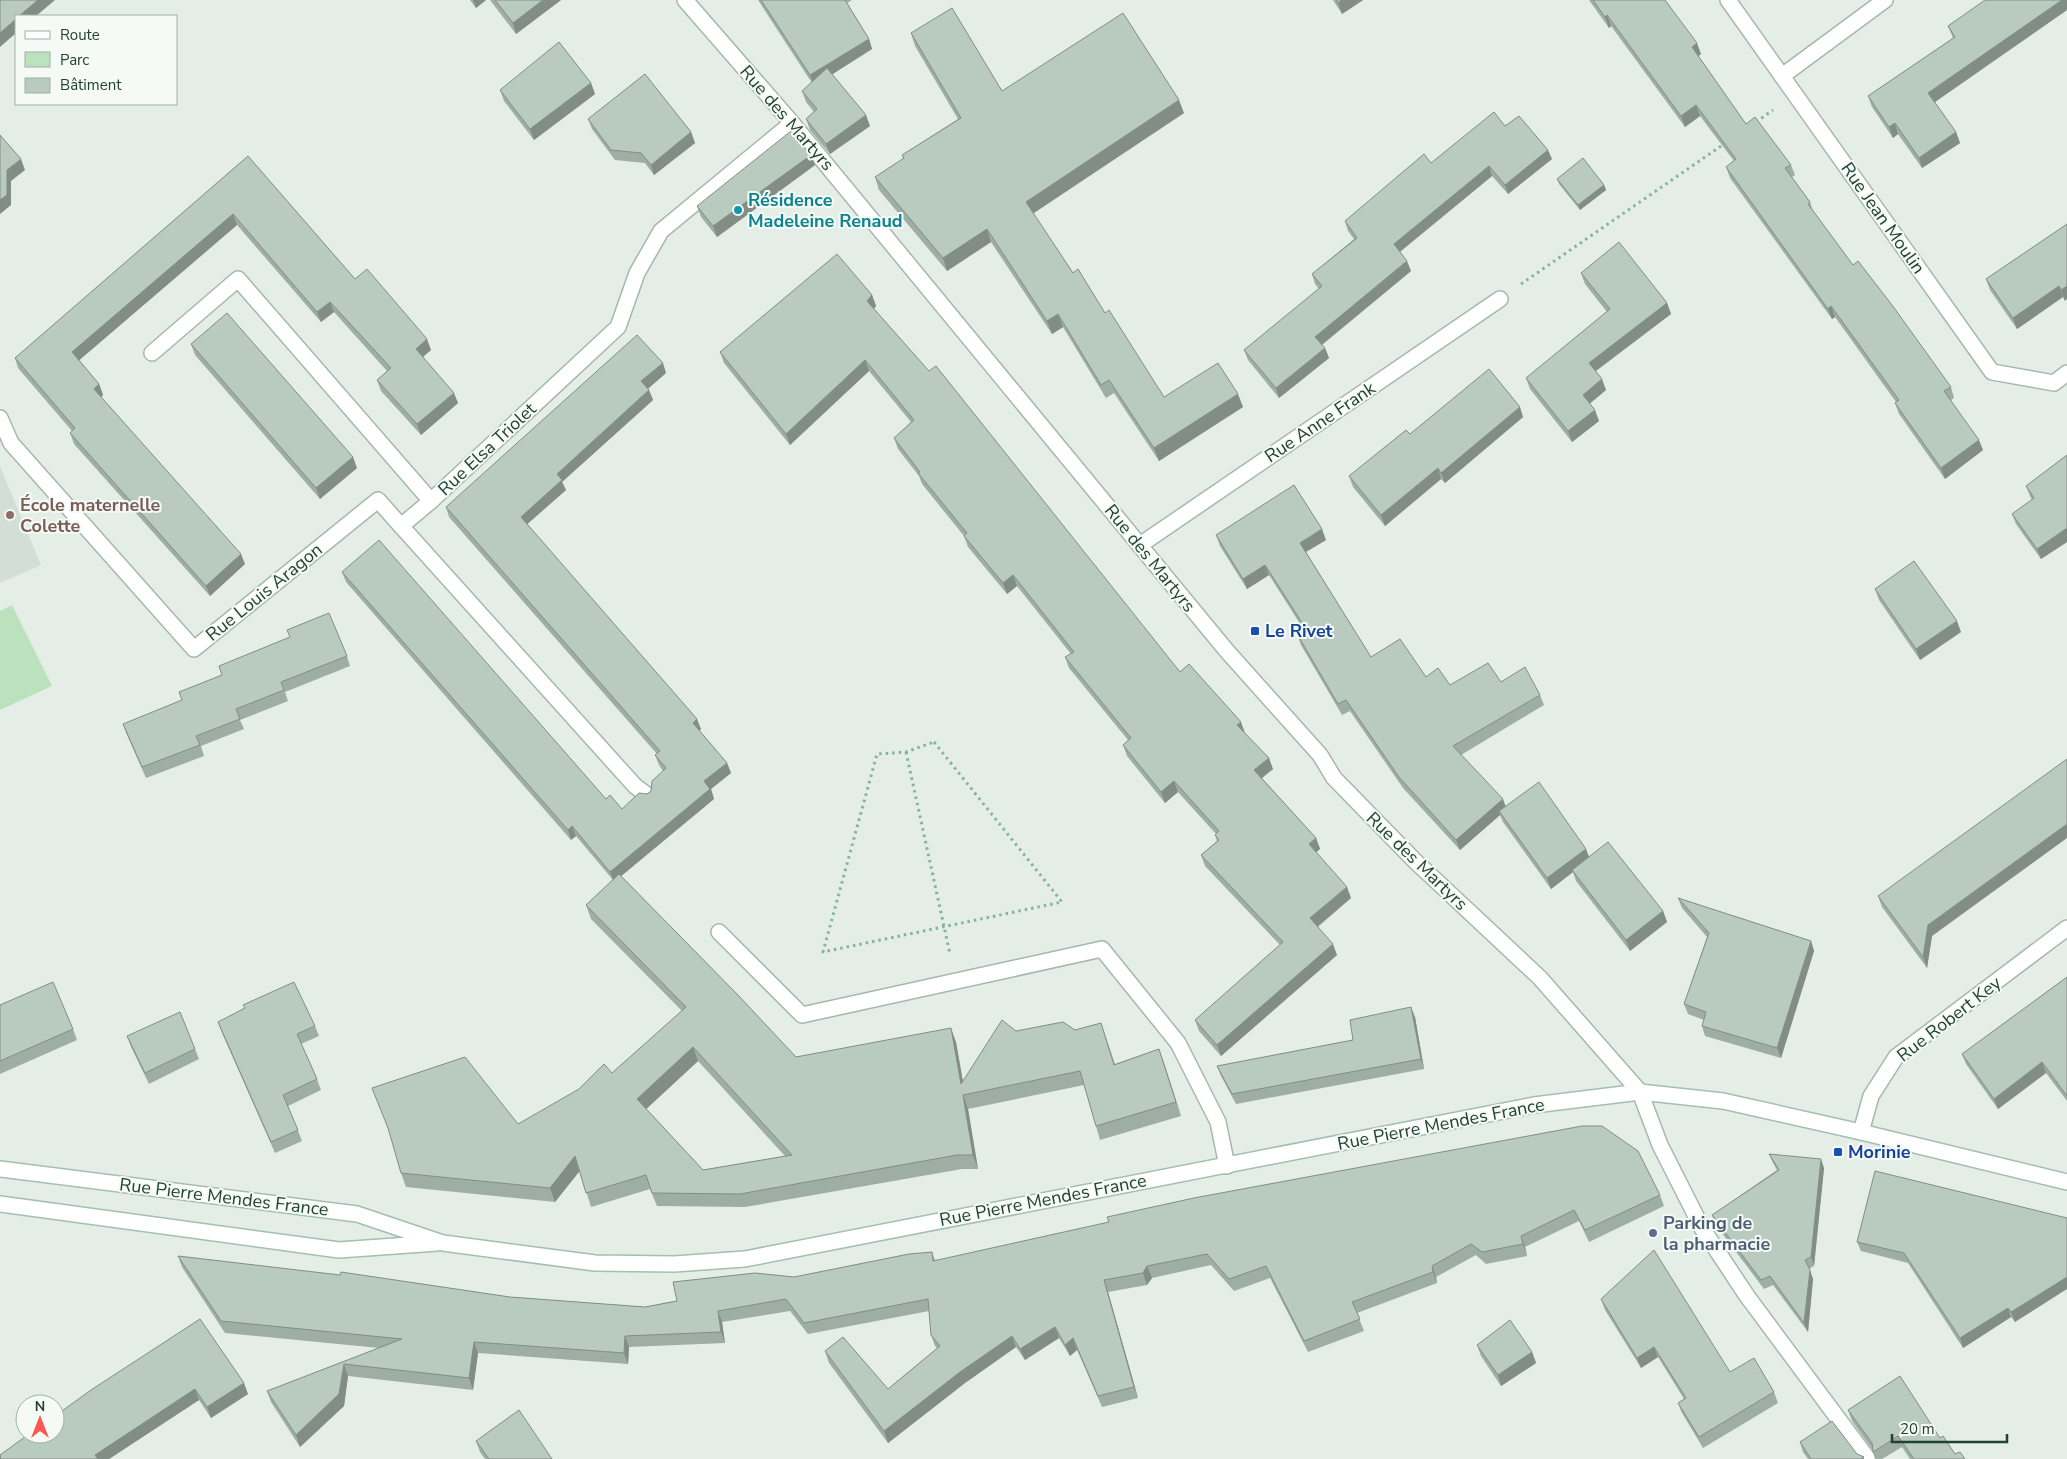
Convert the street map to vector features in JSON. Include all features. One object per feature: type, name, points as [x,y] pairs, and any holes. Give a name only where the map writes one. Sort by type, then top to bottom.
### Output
[{"type":"street","name":"Rue des Martyrs","points":[[685,0],[792,123],[1226,650],[1320,755],[1334,778],[1415,861],[1540,978],[1640,1092]]},
{"type":"street","name":"Rue Jean Moulin","points":[[1728,0],[1992,372],[2054,383],[2067,374]]},
{"type":"street","points":[[1782,76],[1885,0]]},
{"type":"street","name":"Rue Elsa Triolet","points":[[152,353],[238,279],[431,501],[618,327],[637,273],[661,231],[792,123]]},
{"type":"street","name":"Rue Anne Frank","points":[[1140,545],[1500,299]]},
{"type":"street","name":"Rue Louis Aragon","points":[[0,418],[11,444],[194,648],[378,500],[628,779],[647,795]]},
{"type":"street","points":[[401,526],[431,501]]},
{"type":"street","name":"Rue Robert Key","points":[[1861,1132],[1871,1096],[1896,1058],[2067,928]]},
{"type":"street","points":[[719,932],[802,1015],[1102,948],[1178,1043],[1218,1122],[1227,1166]]},
{"type":"street","points":[[1640,1092],[1660,1145],[1702,1228],[1742,1289],[1868,1459]]},
{"type":"street","name":"Rue Pierre Mendes France","points":[[0,1169],[357,1214],[443,1243],[595,1263],[674,1264],[744,1259],[1534,1105],[1640,1092],[1723,1101],[2067,1182]]},
{"type":"street","name":"Rue Pierre Mendes France","points":[[0,1204],[339,1250],[443,1243]]},
{"type":"path","points":[[1754,123],[1795,95]]},
{"type":"path","points":[[1500,299],[1730,140]]},
{"type":"path","points":[[934,742],[1062,902],[944,927],[823,952],[877,754],[906,752],[934,742]]},
{"type":"path","points":[[906,752],[956,981]]},
{"type":"shaded area","name":"École maternelle Colette","points":[[0,466],[41,565],[0,583]]},
{"type":"green space","points":[[12,605],[52,686],[0,710],[0,611]]},
{"type":"building","points":[[0,0],[38,0],[20,15],[15,15],[15,20],[0,33]]},
{"type":"building","points":[[495,0],[543,0],[513,23]]},
{"type":"building","points":[[761,0],[845,0],[869,39],[810,75]]},
{"type":"building","points":[[1593,0],[1665,0],[1697,43],[1692,47],[1746,124],[1755,117],[1791,165],[1785,168],[1810,202],[1808,204],[1853,265],[1858,261],[1951,387],[1944,391],[1979,440],[1941,468],[1895,403],[1899,400],[1831,306],[1828,309],[1726,167],[1736,159],[1696,105],[1681,116],[1607,15],[1605,17]]},
{"type":"building","points":[[1985,0],[2062,0],[1928,93],[1956,132],[1919,158],[1895,123],[1889,127],[1868,96],[1955,37],[1948,26]]},
{"type":"building","points":[[952,8],[1002,91],[1123,13],[1179,100],[1026,202],[1073,273],[1078,269],[1105,313],[1109,310],[1164,397],[1218,363],[1238,394],[1154,448],[1109,380],[1101,385],[1058,314],[1047,321],[987,229],[943,258],[875,177],[904,158],[902,155],[961,118],[911,33]]},
{"type":"building","points":[[559,42],[591,83],[530,129],[500,90]]},
{"type":"building","points":[[827,68],[866,115],[826,144],[806,119],[817,109],[802,91]]},
{"type":"building","points":[[645,74],[691,132],[651,165],[641,153],[611,150],[588,119]]},
{"type":"building","points":[[1494,112],[1505,126],[1519,116],[1548,150],[1505,185],[1489,166],[1394,244],[1407,261],[1315,337],[1325,348],[1276,388],[1244,350],[1322,286],[1312,274],[1357,238],[1345,221],[1424,154],[1431,163]]},
{"type":"building","points":[[791,131],[811,155],[713,226],[697,206]]},
{"type":"building","points":[[0,135],[21,159],[7,170],[7,195],[0,200]]},
{"type":"building","points":[[248,156],[355,279],[367,269],[427,339],[416,349],[454,393],[417,424],[377,380],[391,368],[330,302],[317,312],[233,214],[72,352],[99,384],[94,389],[241,554],[206,586],[70,433],[75,428],[15,358]]},
{"type":"building","points":[[1583,158],[1604,185],[1578,205],[1557,179]]},
{"type":"building","points":[[2067,224],[2067,286],[2061,290],[2059,286],[2013,318],[1986,279]]},
{"type":"building","points":[[1619,242],[1667,303],[1589,363],[1602,379],[1583,395],[1595,410],[1568,431],[1526,378],[1610,309],[1581,273]]},
{"type":"building","points":[[837,254],[872,295],[867,301],[929,371],[936,366],[1180,672],[1189,664],[1241,722],[1237,725],[1269,758],[1254,770],[1316,838],[1309,844],[1347,887],[1310,918],[1333,944],[1217,1045],[1195,1020],[1283,942],[1201,855],[1219,840],[1215,835],[1219,831],[1174,781],[1161,792],[1123,745],[1131,738],[1065,657],[1074,652],[1013,575],[1003,583],[964,536],[967,533],[918,473],[920,472],[894,438],[914,420],[865,360],[786,434],[720,352]]},
{"type":"building","points":[[227,313],[353,457],[316,488],[191,344]]},
{"type":"building","points":[[637,335],[663,363],[641,381],[649,390],[557,474],[562,480],[521,517],[697,719],[693,723],[727,763],[704,781],[710,789],[610,872],[572,826],[568,830],[342,572],[379,540],[606,799],[610,795],[622,809],[639,793],[647,794],[651,791],[652,781],[666,768],[655,755],[660,751],[446,507]]},
{"type":"building","points":[[1489,369],[1520,407],[1441,473],[1438,468],[1381,515],[1349,476],[1406,430],[1410,434]]},
{"type":"building","points":[[2067,455],[2067,528],[2037,549],[2012,514],[2034,498],[2026,486]]},
{"type":"building","points":[[1294,485],[1322,529],[1300,543],[1371,657],[1400,639],[1426,677],[1438,668],[1450,685],[1488,663],[1501,682],[1525,667],[1540,695],[1453,746],[1503,799],[1456,840],[1399,777],[1346,700],[1338,704],[1297,634],[1306,629],[1265,565],[1243,579],[1216,535]]},
{"type":"building","points":[[1914,561],[1957,621],[1916,649],[1875,589]]},
{"type":"building","points":[[329,613],[347,656],[281,682],[284,690],[236,709],[240,719],[196,736],[200,745],[142,767],[123,724],[182,700],[179,692],[222,675],[219,666],[290,637],[287,630]]},
{"type":"building","points":[[2067,759],[2067,824],[1928,925],[1923,957],[1878,896]]},
{"type":"building","points":[[1539,782],[1586,849],[1547,878],[1499,811]]},
{"type":"building","points":[[1608,842],[1663,911],[1626,940],[1572,870]]},
{"type":"building","points":[[619,874],[796,1057],[951,1028],[961,1084],[1002,1020],[1016,1031],[1063,1022],[1075,1030],[1101,1023],[1114,1065],[1159,1049],[1176,1102],[1096,1126],[1080,1071],[963,1095],[973,1155],[957,1155],[740,1194],[652,1193],[646,1175],[586,1193],[575,1156],[550,1188],[401,1173],[388,1128],[372,1088],[465,1057],[518,1124],[579,1089],[604,1064],[612,1073],[686,1007],[586,905]],"holes":[[[693,1047],[792,1155],[703,1170],[637,1099]]]},
{"type":"building","points":[[1678,898],[1811,941],[1777,1048],[1702,1026],[1706,1012],[1684,1004],[1709,933]]},
{"type":"building","points":[[2067,977],[2067,1096],[2042,1062],[1994,1099],[1962,1054]]},
{"type":"building","points":[[53,982],[73,1029],[0,1061],[0,1005]]},
{"type":"building","points":[[294,982],[315,1026],[297,1034],[317,1079],[283,1095],[298,1130],[271,1142],[218,1022],[245,1008],[243,1005]]},
{"type":"building","points":[[1411,1007],[1421,1059],[1232,1094],[1217,1066],[1353,1040],[1350,1020]]},
{"type":"building","points":[[180,1012],[195,1049],[145,1073],[127,1036]]},
{"type":"building","points":[[1582,1126],[1602,1126],[1638,1151],[1660,1195],[1585,1230],[1574,1210],[1521,1236],[1523,1244],[1482,1252],[1471,1244],[1432,1266],[1433,1272],[1352,1302],[1360,1319],[1304,1341],[1266,1266],[1229,1279],[1207,1254],[1147,1266],[1143,1273],[1104,1280],[1134,1387],[1098,1396],[1073,1338],[1065,1345],[1055,1327],[1020,1349],[1012,1336],[960,1372],[884,1431],[825,1351],[843,1337],[888,1389],[940,1346],[931,1335],[928,1299],[804,1323],[786,1299],[718,1311],[721,1332],[625,1336],[624,1353],[474,1342],[469,1378],[344,1364],[339,1394],[296,1435],[267,1391],[402,1339],[221,1321],[178,1256],[340,1275],[341,1272],[510,1297],[645,1307],[677,1301],[673,1282],[755,1273],[794,1277],[909,1254],[932,1252],[933,1261],[1109,1222],[1107,1217],[1194,1198]]},
{"type":"building","points":[[1769,1154],[1821,1159],[1811,1257],[1805,1260],[1810,1270],[1804,1323],[1770,1276],[1761,1280],[1712,1215],[1779,1170]]},
{"type":"building","points":[[1875,1171],[2067,1218],[2067,1277],[2011,1312],[2008,1308],[1960,1338],[1904,1253],[1857,1242]]},
{"type":"building","points":[[1654,1250],[1730,1372],[1754,1358],[1774,1392],[1699,1437],[1678,1403],[1686,1398],[1654,1347],[1637,1358],[1601,1299]]},
{"type":"building","points":[[200,1319],[244,1383],[207,1407],[195,1389],[95,1455],[98,1459],[1,1459],[0,1455],[15,1444],[65,1444],[65,1409]]},
{"type":"building","points":[[1510,1320],[1532,1352],[1498,1375],[1477,1345]]},
{"type":"building","points":[[1900,1376],[1940,1438],[1943,1436],[1955,1454],[1960,1452],[1965,1459],[1914,1459],[1898,1436],[1873,1452],[1872,1443],[1848,1410]]},
{"type":"building","points":[[519,1410],[552,1459],[489,1459],[476,1441]]},
{"type":"building","points":[[1832,1421],[1857,1454],[1864,1457],[1861,1459],[1811,1459],[1800,1442]]},
{"type":"place","name":"Résidence Madeleine Renaud","points":[[738,210]]},
{"type":"place","name":"École maternelle Colette","points":[[10,515]]},
{"type":"place","name":"Le Rivet","points":[[1255,631]]},
{"type":"place","name":"Morinie","points":[[1838,1152]]},
{"type":"place","name":"Parking de la pharmacie","points":[[1653,1233]]}]
